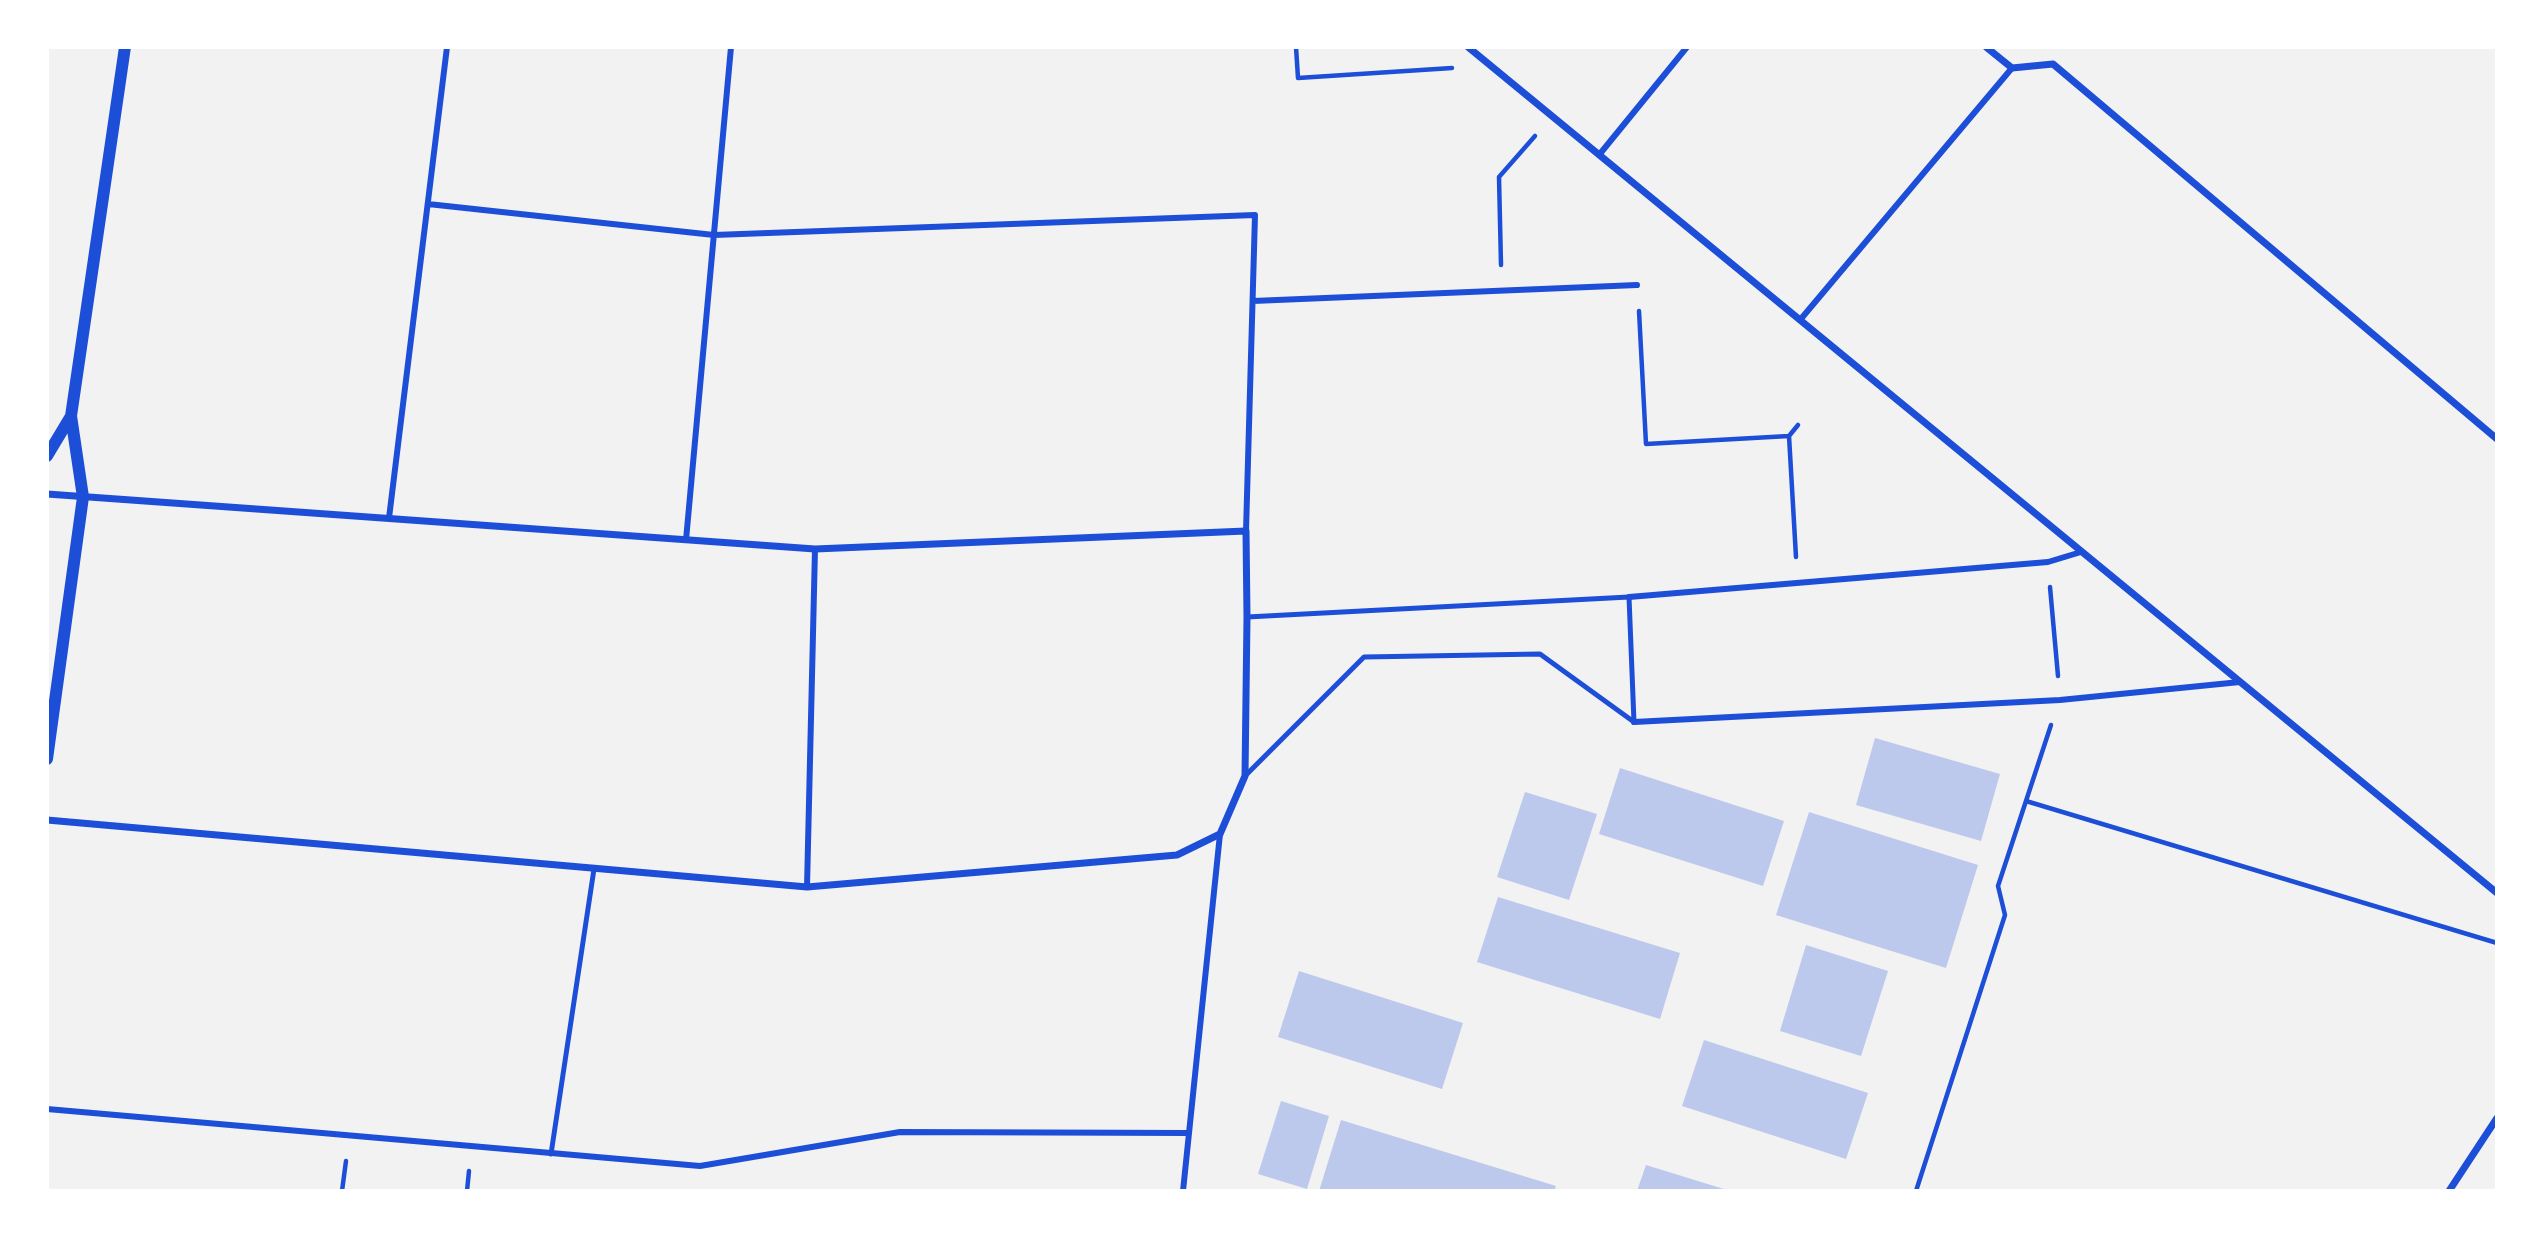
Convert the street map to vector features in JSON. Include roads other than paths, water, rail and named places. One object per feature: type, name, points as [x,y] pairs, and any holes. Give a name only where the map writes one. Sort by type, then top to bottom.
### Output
[{"type":"street","points":[[47,760],[83,497],[71,416],[125,47]]},
{"type":"street","points":[[389,518],[447,47]]},
{"type":"street","points":[[686,540],[731,47]]},
{"type":"street","points":[[1468,47],[2497,893]]},
{"type":"street","points":[[1599,155],[1687,47]]},
{"type":"street","points":[[1986,47],[2012,68],[2053,65],[2497,439]]},
{"type":"street","points":[[1800,320],[2012,68]]},
{"type":"street","points":[[428,204],[714,235],[1255,215],[1247,531],[1245,776],[1220,834],[1182,1191]]},
{"type":"street","points":[[1253,301],[1637,285]]},
{"type":"street","points":[[47,456],[71,416]]},
{"type":"street","points":[[47,494],[815,549],[1247,531]]},
{"type":"street","points":[[807,887],[815,549]]},
{"type":"street","points":[[1629,597],[2048,562],[2081,552]]},
{"type":"street","points":[[1634,722],[2060,700],[2240,682]]},
{"type":"street","points":[[47,820],[807,887],[1177,855],[1220,834]]},
{"type":"street","points":[[47,1109],[700,1166],[900,1132],[1189,1133]]},
{"type":"street","points":[[2449,1191],[2497,1118]]},
{"type":"lane","points":[[1247,617],[1629,597],[1634,722]]},
{"type":"lane","points":[[1245,776],[1364,657],[1540,654],[1634,722]]},
{"type":"lane","points":[[551,1154],[594,869]]}]
